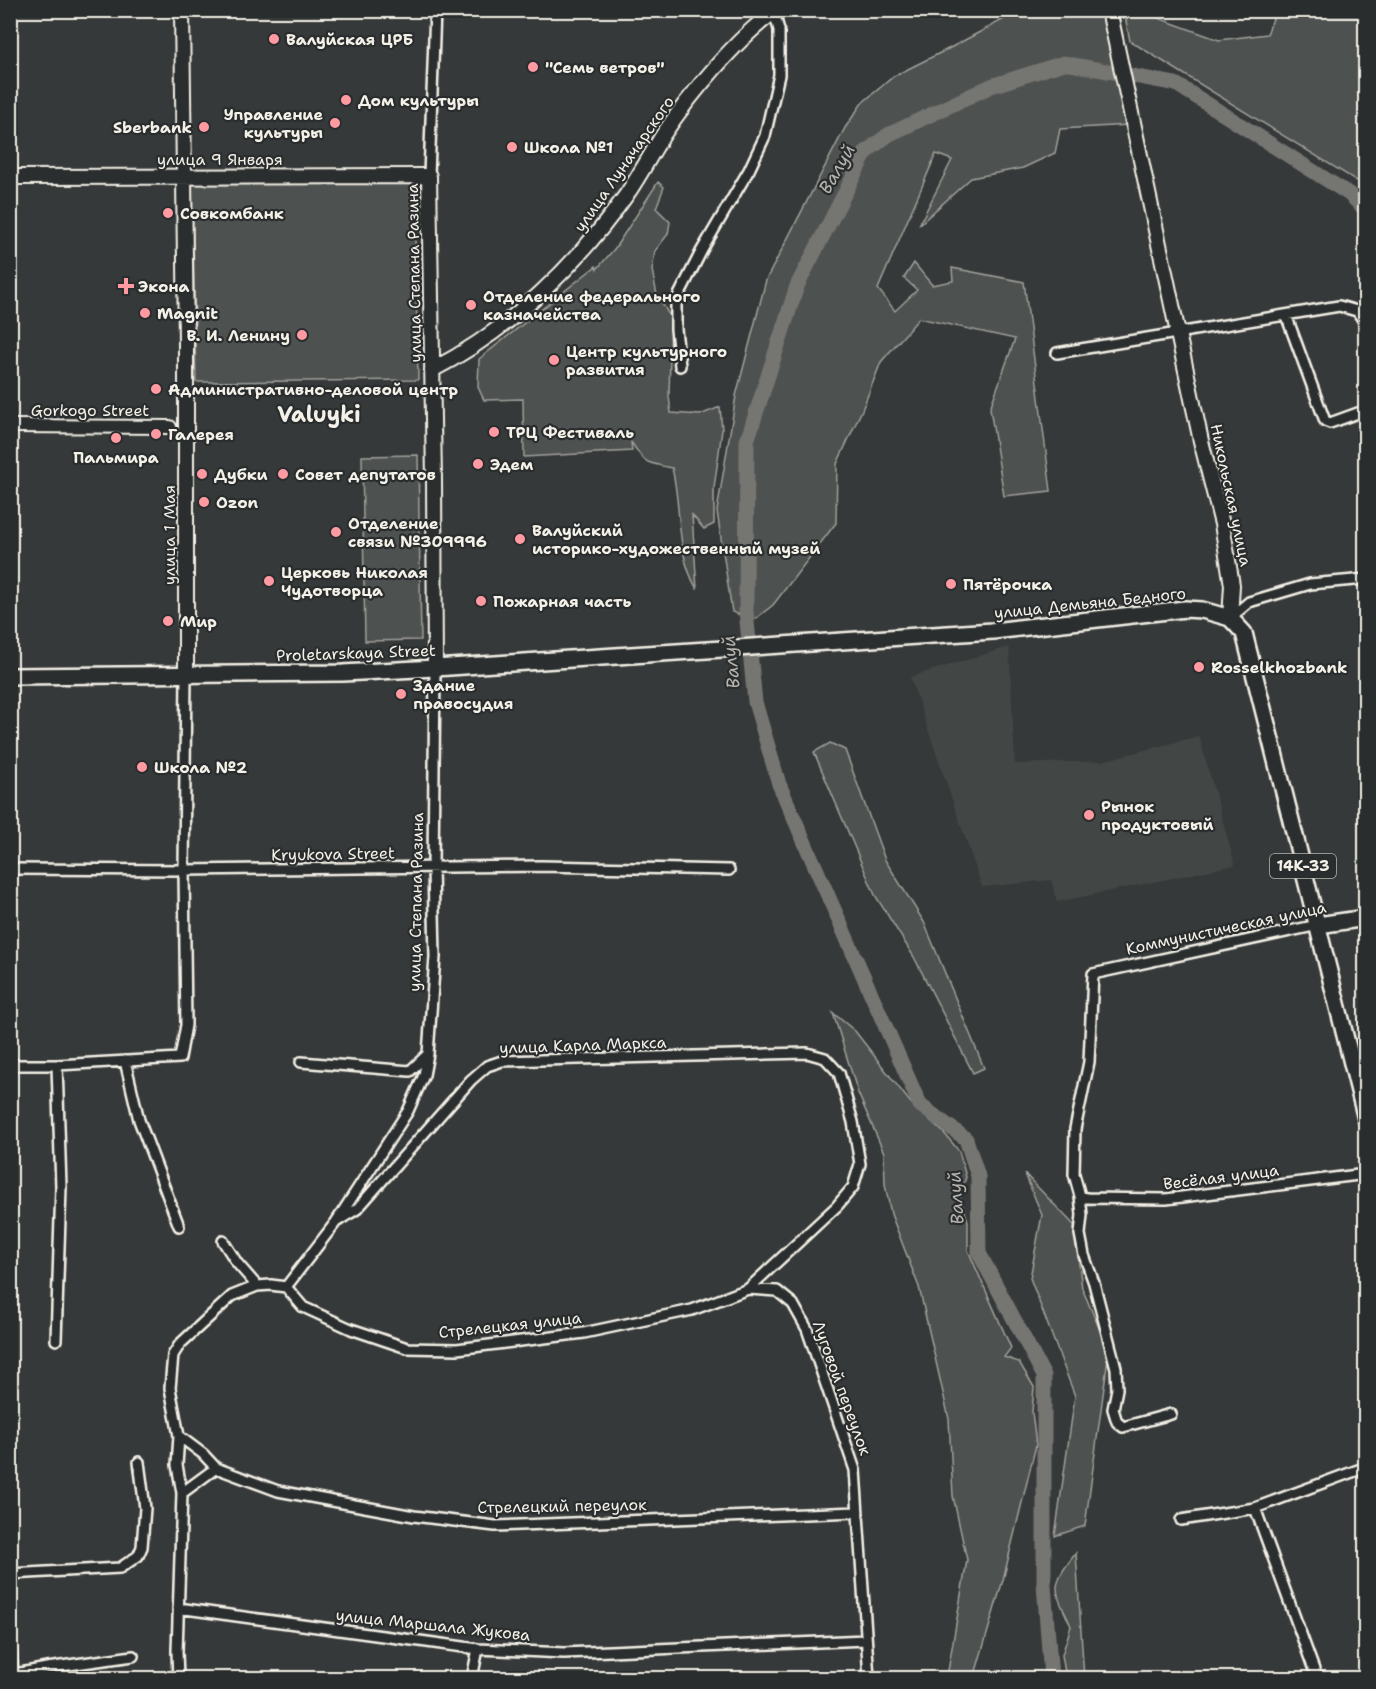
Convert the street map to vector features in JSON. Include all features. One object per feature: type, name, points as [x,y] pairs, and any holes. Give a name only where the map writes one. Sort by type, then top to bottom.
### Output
[{"type":"main road","name":"улица 1 Мая","points":[[182,10],[186,345],[186,675]]},
{"type":"main road","name":"Никольская улица","points":[[1110,10],[1201,441],[1222,524],[1232,585],[1230,618]]},
{"type":"main road","name":"улица Луначарского","points":[[432,370],[479,342],[565,269],[598,233],[622,200],[664,133],[700,86],[744,38],[775,11]]},
{"type":"main road","name":"улица 9 Января","points":[[10,177],[429,176]]},
{"type":"main road","name":"улица Степана Разина","points":[[429,176],[435,668]]},
{"type":"main road","name":"улица Демьяна Бедного","points":[[702,649],[993,631],[1185,609],[1202,610],[1230,618]]},
{"type":"main road","name":"14К-33","points":[[1230,618],[1244,633],[1365,1119]]},
{"type":"main road","name":"Proletarskaya Street","points":[[10,676],[343,673],[702,649]]},
{"type":"main road","name":"Коммунистическая улица","points":[[1318,925],[1365,918]]},
{"type":"street","name":"улица Степана Разина","points":[[429,176],[435,10]]},
{"type":"street","points":[[680,366],[676,301],[702,250],[749,170],[765,136],[779,75],[779,30],[775,11]]},
{"type":"street","points":[[1057,353],[1339,306],[1357,311],[1365,324]]},
{"type":"street","points":[[1286,315],[1325,421],[1337,422],[1365,410]]},
{"type":"street","name":"Gorkogo Street","points":[[10,426],[170,428]]},
{"type":"street","points":[[1230,618],[1249,602],[1310,584],[1365,579]]},
{"type":"street","name":"улица Степана Разина","points":[[286,1287],[336,1222],[408,1111],[424,1074],[428,1054],[435,957],[433,868],[435,668]]},
{"type":"street","name":"улица 1 Мая","points":[[125,1061],[180,1059],[186,1025],[184,870],[186,675]]},
{"type":"street","name":"Kryukova Street","points":[[10,869],[184,870],[541,866],[729,870]]},
{"type":"street","name":"Коммунистическая улица","points":[[1080,1196],[1074,1174],[1075,1129],[1089,1062],[1093,975],[1318,925]]},
{"type":"street","name":"улица Карла Маркса","points":[[336,1222],[357,1209],[471,1080],[487,1066],[502,1061],[807,1053],[825,1058],[839,1073],[853,1122],[860,1164],[853,1187],[837,1206],[748,1289]]},
{"type":"street","points":[[301,1062],[410,1071],[428,1054]]},
{"type":"street","points":[[10,1065],[125,1061],[140,1120],[179,1226]]},
{"type":"street","points":[[57,1065],[61,1187],[57,1340]]},
{"type":"street","name":"Весёлая улица","points":[[1080,1196],[1166,1199],[1365,1174]]},
{"type":"street","points":[[1080,1196],[1082,1215],[1080,1234],[1084,1256],[1094,1283],[1116,1368],[1117,1389],[1113,1409],[1117,1422],[1123,1427],[1171,1414]]},
{"type":"street","points":[[224,1241],[237,1263],[257,1286]]},
{"type":"street","points":[[178,1678],[182,1493],[177,1466],[179,1436],[170,1388],[173,1355],[180,1344],[232,1296],[257,1286],[286,1287]]},
{"type":"street","name":"Стрелецкая улица","points":[[286,1287],[303,1307],[351,1329],[407,1348],[457,1349],[584,1333],[692,1310],[748,1289]]},
{"type":"street","name":"Луговой переулок","points":[[748,1289],[777,1291],[793,1304],[807,1329],[855,1470],[869,1678]]},
{"type":"street","name":"Стрелецкий переулок","points":[[179,1436],[203,1454],[216,1468],[278,1491],[414,1516],[495,1526],[857,1512]]},
{"type":"street","points":[[10,1574],[120,1568],[138,1556],[142,1547],[145,1508],[139,1462]]},
{"type":"street","points":[[1181,1520],[1255,1508],[1365,1467]]},
{"type":"street","points":[[182,1493],[216,1468]]},
{"type":"street","points":[[1255,1508],[1317,1678]]},
{"type":"street","name":"улица Маршала Жукова","points":[[178,1608],[478,1648],[564,1653],[866,1640]]},
{"type":"street","points":[[10,1626],[12,1676],[47,1668],[133,1656]]},
{"type":"street","points":[[472,1678],[478,1648]]},
{"type":"shaded area","points":[[1019,11],[1103,11],[1129,125],[1060,129],[1055,153],[1023,168],[971,178],[919,225],[952,160],[936,154],[878,289],[895,311],[917,290],[904,278],[914,263],[932,285],[953,281],[952,268],[1024,282],[1051,491],[1004,496],[990,408],[1015,339],[919,318],[881,362],[837,464],[836,523],[773,605],[754,620],[732,612],[717,511],[736,396],[766,280],[845,128],[862,103],[894,76]]},
{"type":"shaded area","points":[[1124,11],[1139,11],[1219,40],[1267,34],[1276,11],[1365,11],[1365,186],[1130,41]]},
{"type":"shaded area","points":[[658,182],[664,187],[656,208],[670,222],[668,234],[655,251],[652,270],[657,295],[671,318],[669,396],[671,413],[700,415],[720,407],[722,430],[714,488],[714,524],[704,529],[692,515],[697,589],[685,560],[672,468],[647,462],[631,442],[632,451],[524,457],[523,399],[484,400],[478,387],[479,359],[596,266],[597,269],[615,248]]},
{"type":"shaded area","points":[[414,183],[418,380],[196,382],[192,184]]},
{"type":"shaded area","points":[[418,455],[421,640],[365,641],[362,456]]},
{"type":"shaded area","name":"Рынок продуктовый","points":[[1009,647],[1015,764],[1102,761],[1199,736],[1235,865],[1057,902],[1051,880],[982,887],[910,677]]},
{"type":"shaded area","points":[[830,743],[845,750],[885,860],[924,922],[984,1068],[973,1073],[914,957],[875,895],[814,752]]},
{"type":"shaded area","points":[[833,1013],[855,1031],[910,1102],[944,1133],[959,1151],[966,1177],[960,1196],[968,1221],[968,1250],[1011,1348],[1004,1357],[1019,1362],[1034,1387],[1032,1412],[1036,1445],[1003,1580],[974,1678],[956,1678],[948,1671],[967,1560],[953,1496],[949,1419],[919,1287],[891,1214],[885,1184],[884,1153],[858,1093]]},
{"type":"shaded area","points":[[1025,1174],[1074,1225],[1082,1288],[1109,1351],[1085,1526],[1055,1536],[1075,1396],[1030,1278],[1042,1215]]},
{"type":"shaded area","points":[[1076,1553],[1084,1678],[1066,1678],[1062,1655],[1071,1626],[1058,1596],[1057,1588],[1061,1574]]},
{"type":"waterway","name":"Валуй","points":[[1051,1678],[1044,1584],[1044,1376],[979,1253],[978,1176],[966,1139],[920,1105],[779,784],[755,702],[746,611],[747,441],[797,286],[866,152],[888,135],[991,86],[1064,63],[1176,84],[1349,194],[1366,210]]},
{"type":"place","name":"Валуйская ЦРБ","points":[[274,39]]},
{"type":"place","name":"\"Семь ветров\"","points":[[533,67]]},
{"type":"place","name":"Дом культуры","points":[[346,100]]},
{"type":"place","name":"Управление культуры","points":[[335,123]]},
{"type":"place","name":"Sberbank","points":[[204,127]]},
{"type":"place","name":"Школа №1","points":[[512,147]]},
{"type":"place","name":"Совкомбанк","points":[[168,213]]},
{"type":"place","name":"Экона","points":[[126,286]]},
{"type":"place","name":"Отделение федерального казначейства","points":[[471,305]]},
{"type":"place","name":"Magnit","points":[[145,313]]},
{"type":"place","name":"В. И. Ленину","points":[[302,335]]},
{"type":"place","name":"Центр культурного развития","points":[[554,360]]},
{"type":"place","name":"Административно-деловой центр","points":[[156,389]]},
{"type":"place","name":"ТРЦ Фестиваль","points":[[494,432]]},
{"type":"place","name":"Галерея","points":[[156,434]]},
{"type":"place","name":"Пальмира","points":[[116,438]]},
{"type":"place","name":"Эдем","points":[[478,464]]},
{"type":"place","name":"Дубки","points":[[202,474]]},
{"type":"place","name":"Совет депутатов","points":[[283,474]]},
{"type":"place","name":"Ozon","points":[[204,502]]},
{"type":"place","name":"Отделение связи №309996","points":[[336,532]]},
{"type":"place","name":"Валуйский историко-художественный музей","points":[[520,539]]},
{"type":"place","name":"Церковь Николая Чудотворца","points":[[269,581]]},
{"type":"place","name":"Пятёрочка","points":[[951,584]]},
{"type":"place","name":"Пожарная часть","points":[[481,601]]},
{"type":"place","name":"Мир","points":[[168,621]]},
{"type":"place","name":"Rosselkhozbank","points":[[1199,667]]},
{"type":"place","name":"Здание правосудия","points":[[401,694]]},
{"type":"place","name":"Школа №2","points":[[142,767]]},
{"type":"place","name":"Рынок продуктовый","points":[[1089,815]]},
{"type":"district","name":"Valuyki","points":[[319,414]]}]
